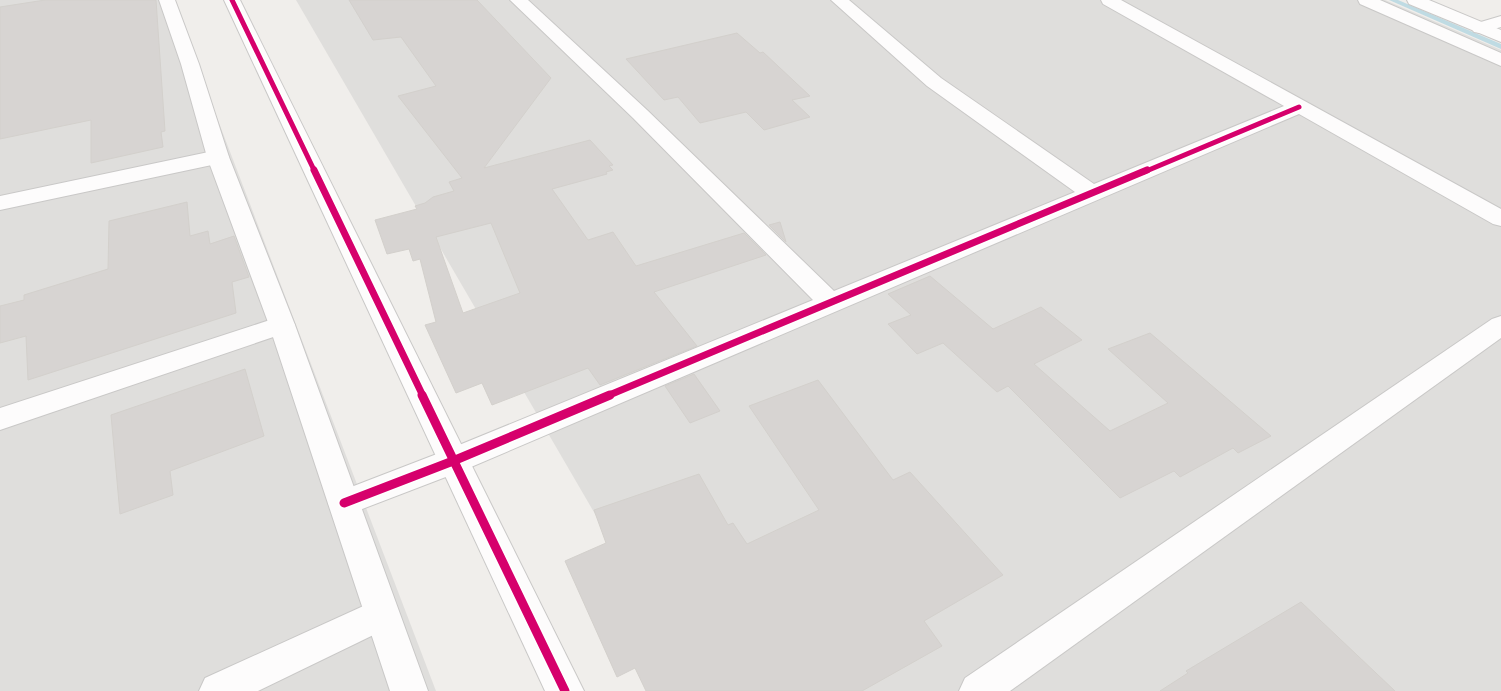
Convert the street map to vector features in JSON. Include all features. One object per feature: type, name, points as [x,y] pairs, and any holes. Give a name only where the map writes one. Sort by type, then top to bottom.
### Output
[{"type":"street","points":[[167,0],[190,64],[218,157],[282,325],[409,691]]},
{"type":"street","points":[[232,0],[565,691]]},
{"type":"street","points":[[518,0],[640,114],[832,304]]},
{"type":"street","points":[[839,0],[934,82],[1092,193]]},
{"type":"street","points":[[1109,0],[1501,219]]},
{"type":"street","points":[[1366,0],[1501,60]]},
{"type":"street","points":[[1415,0],[1501,37]]},
{"type":"street","points":[[1480,28],[1501,21]]},
{"type":"street","points":[[344,503],[453,461],[832,304],[1299,107]]},
{"type":"street","points":[[0,203],[218,157]]},
{"type":"street","points":[[0,419],[282,325]]},
{"type":"street","points":[[978,691],[1501,325]]},
{"type":"street","points":[[218,691],[382,614]]},
{"type":"shaded area","points":[[0,0],[172,0],[436,691],[0,691]]},
{"type":"shaded area","points":[[296,0],[1385,0],[1501,50],[1501,691],[698,691]]},
{"type":"building","points":[[45,0],[156,0],[165,131],[161,132],[163,147],[91,163],[91,120],[0,139],[0,7]]},
{"type":"building","points":[[349,0],[477,0],[551,78],[484,168],[590,140],[613,165],[609,166],[613,170],[606,172],[607,174],[552,189],[588,240],[613,232],[636,266],[744,233],[766,255],[654,292],[697,346],[600,385],[588,368],[492,405],[482,383],[456,393],[425,325],[436,322],[420,259],[413,261],[409,249],[387,254],[375,220],[417,209],[415,206],[425,203],[433,197],[454,191],[449,182],[462,178],[398,96],[436,86],[401,37],[373,40]],"holes":[[[491,223],[520,293],[463,313],[436,237]]]},
{"type":"building","points":[[737,33],[760,53],[763,52],[810,96],[792,100],[810,117],[764,130],[746,112],[700,123],[678,97],[664,100],[626,59]]},
{"type":"building","points":[[187,202],[190,236],[208,231],[210,244],[234,236],[249,277],[232,282],[236,313],[28,380],[26,336],[0,343],[0,306],[24,300],[24,295],[108,269],[109,221]]},
{"type":"building","points":[[780,222],[786,242],[769,225]]},
{"type":"building","points":[[930,276],[993,329],[1041,307],[1082,340],[1034,364],[1110,431],[1168,403],[1108,349],[1150,333],[1271,436],[1238,453],[1233,448],[1180,477],[1174,471],[1120,498],[1008,386],[997,392],[943,343],[917,354],[888,324],[911,315],[888,294]]},
{"type":"building","points":[[245,369],[264,436],[170,471],[173,495],[120,514],[111,415]]},
{"type":"building","points":[[694,374],[720,411],[690,423],[665,386]]},
{"type":"building","points":[[818,380],[893,480],[910,472],[1003,575],[924,621],[942,646],[862,691],[646,691],[635,668],[617,677],[565,561],[606,543],[594,510],[699,474],[728,525],[733,523],[747,544],[819,510],[749,406]]},
{"type":"building","points":[[1301,602],[1395,691],[1160,691],[1188,673],[1186,671]]},
{"type":"waterway","points":[[1392,0],[1501,47]]},
{"type":"cycle path","points":[[232,0],[565,691]]},
{"type":"cycle path","points":[[344,503],[453,461],[1299,107]]}]
